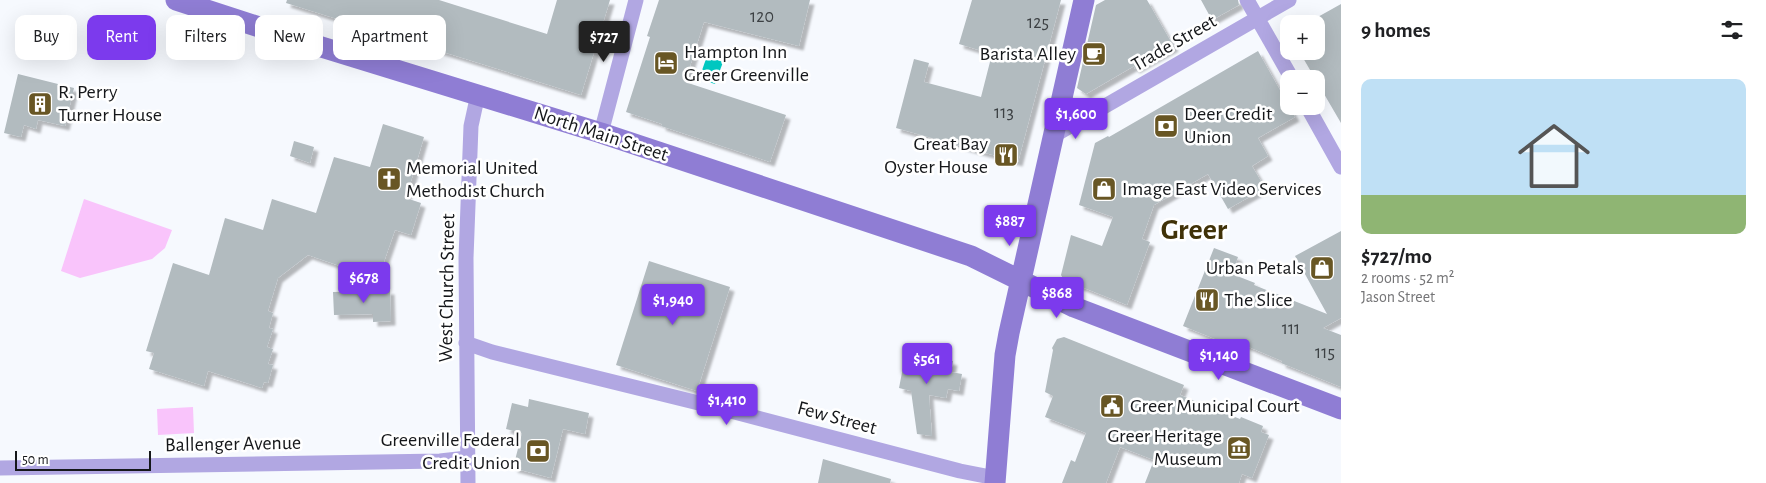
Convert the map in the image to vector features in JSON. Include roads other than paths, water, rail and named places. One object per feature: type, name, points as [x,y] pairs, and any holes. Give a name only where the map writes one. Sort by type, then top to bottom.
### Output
[{"type":"main road","name":"North Main Street","points":[[176,0],[601,133],[971,256],[1074,307],[1341,409]]},
{"type":"main road","points":[[996,480],[1005,356],[1084,0]]},
{"type":"street","points":[[601,133],[636,0]]},
{"type":"street","points":[[1247,0],[1287,70]]},
{"type":"street","name":"Trade Street","points":[[1053,136],[1289,0]]},
{"type":"street","name":"West Church Street","points":[[468,483],[466,258],[471,126],[478,94]]},
{"type":"street","points":[[1061,98],[1084,118]]},
{"type":"street","points":[[1312,115],[1341,167]]},
{"type":"street","name":"Few Street","points":[[466,343],[492,352],[723,409],[996,480]]},
{"type":"street","name":"Ballenger Avenue","points":[[0,468],[440,461],[467,458]]},
{"type":"water","points":[[707,56],[723,62],[715,84],[699,79]]},
{"type":"place","name":"Barista Alley","points":[[1094,54]]},
{"type":"place","name":"Hampton Inn Greer Greenville","points":[[666,63]]},
{"type":"place","name":"R. Perry Turner House","points":[[40,104]]},
{"type":"place","name":"Deer Credit Union","points":[[1166,126]]},
{"type":"place","name":"Great Bay Oyster House","points":[[1006,155]]},
{"type":"place","name":"Memorial United Methodist Church","points":[[389,179]]},
{"type":"place","name":"Image East Video Services","points":[[1104,189]]},
{"type":"place","name":"Urban Petals","points":[[1322,268]]},
{"type":"place","name":"The Slice","points":[[1207,300]]},
{"type":"place","name":"Greer Municipal Court","points":[[1112,406]]},
{"type":"place","name":"Greer Heritage Museum","points":[[1239,448]]},
{"type":"place","name":"Greenville Federal Credit Union","points":[[538,451]]},
{"type":"district","name":"Greer","points":[[1194,230]]}]
